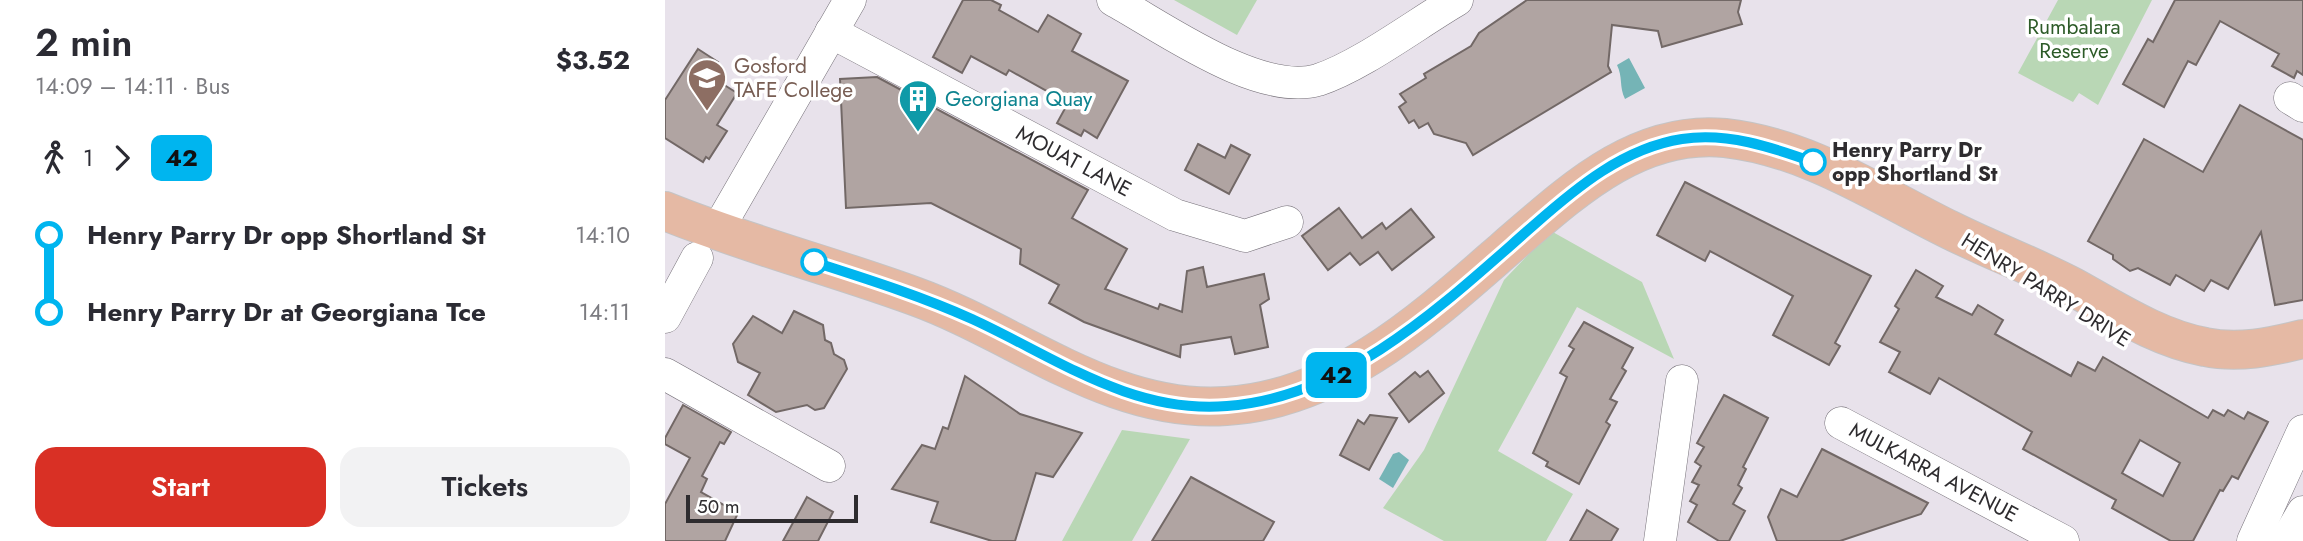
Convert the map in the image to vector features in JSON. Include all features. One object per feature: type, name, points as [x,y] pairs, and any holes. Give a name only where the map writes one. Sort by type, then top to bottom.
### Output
[{"type":"main road","name":"HENRY PARRY DRIVE","points":[[665,211],[707,244],[943,307],[1114,389],[1171,403],[1225,407],[1280,398],[1354,365],[1426,314],[1585,182],[1634,154],[1680,139],[1728,139],[1783,151],[1841,174],[1951,231],[2061,281],[2174,339],[2206,348],[2237,351],[2303,339]]},
{"type":"main road","name":"HENRY PARRY DRIVE","points":[[1951,231],[2047,296],[2163,359],[2195,369],[2228,373],[2259,370],[2303,360]]},
{"type":"street","points":[[665,317],[850,0]]},
{"type":"street","points":[[1113,0],[1238,69],[1287,83],[1315,80],[1341,71],[1457,0]]},
{"type":"street","name":"MOUAT LANE","points":[[831,32],[1175,215],[1245,236],[1287,222]]},
{"type":"street","points":[[665,374],[829,466]]},
{"type":"street","points":[[1660,541],[1682,381]]},
{"type":"street","name":"MULKARRA AVENUE","points":[[1841,423],[2063,541]]},
{"type":"street","points":[[2253,541],[2303,431]]},
{"type":"street","points":[[2286,541],[2303,512]]},
{"type":"green space","points":[[1174,0],[1257,0],[1237,35]]},
{"type":"green space","name":"Rumbalara Reserve","points":[[2058,0],[2152,0],[2098,105],[2079,93],[2073,102],[2018,73]]},
{"type":"green space","points":[[1551,231],[1642,282],[1674,359],[1577,307],[1498,451],[1573,494],[1546,541],[1444,541],[1383,508],[1424,450],[1504,280]]},
{"type":"green space","points":[[1122,430],[1190,439],[1132,541],[1062,541]]},
{"type":"water","points":[[1629,58],[1645,88],[1625,99],[1617,65]]},
{"type":"water","points":[[1399,452],[1409,460],[1393,488],[1379,479],[1393,454]]},
{"type":"building","points":[[963,0],[991,0],[1001,5],[999,10],[1038,32],[1048,15],[1081,34],[1072,51],[1128,81],[1097,138],[1084,130],[1081,136],[1057,123],[1068,103],[1009,70],[1006,75],[971,56],[962,73],[933,57]]},
{"type":"building","points":[[1527,0],[1741,0],[1738,12],[1742,24],[1662,47],[1658,31],[1612,25],[1608,66],[1611,72],[1473,155],[1466,143],[1434,134],[1428,123],[1419,128],[1414,120],[1409,123],[1399,107],[1406,102],[1400,94],[1426,78],[1424,74],[1471,46],[1479,33]]},
{"type":"building","points":[[2175,0],[2303,0],[2303,75],[2297,71],[2294,78],[2272,66],[2279,54],[2220,21],[2196,65],[2188,61],[2164,107],[2123,84],[2148,39],[2153,42]]},
{"type":"building","points":[[698,49],[718,62],[710,76],[737,93],[717,125],[727,131],[709,159],[706,157],[703,162],[665,138],[665,100]]},
{"type":"building","name":"Georgiana Quay","points":[[877,77],[1088,190],[1072,218],[1127,249],[1105,289],[1158,309],[1160,304],[1182,312],[1187,271],[1203,267],[1207,287],[1264,274],[1269,299],[1260,305],[1268,347],[1235,354],[1231,337],[1181,345],[1180,357],[1084,322],[1049,303],[1059,285],[1020,264],[1021,249],[931,203],[846,208],[840,79]]},
{"type":"building","points":[[2240,105],[2303,140],[2303,300],[2275,305],[2261,232],[2228,289],[2211,280],[2204,291],[2176,275],[2170,285],[2138,268],[2130,271],[2113,259],[2113,255],[2088,241],[2144,139],[2203,172]]},
{"type":"building","points":[[1198,144],[1225,158],[1231,145],[1250,155],[1229,194],[1185,170]]},
{"type":"building","points":[[1685,182],[1871,276],[1835,343],[1840,346],[1829,365],[1773,335],[1793,296],[1710,251],[1705,261],[1657,235]]},
{"type":"building","points":[[1339,208],[1362,238],[1382,223],[1386,229],[1411,209],[1434,237],[1392,270],[1378,252],[1360,265],[1350,253],[1328,270],[1302,236]]},
{"type":"building","points":[[1916,270],[1943,286],[1936,297],[1972,315],[1978,305],[2003,320],[1995,334],[2071,376],[2078,362],[2095,371],[2103,357],[2208,418],[2213,410],[2224,416],[2228,410],[2244,419],[2248,412],[2268,422],[2238,479],[2232,476],[2223,491],[2220,490],[2193,541],[2171,541],[2112,508],[2116,500],[2023,449],[2032,432],[1939,378],[1930,394],[1889,372],[1900,352],[1880,342],[1899,309],[1895,306]],"holes":[[[2140,440],[2180,463],[2163,496],[2122,473]]]},
{"type":"building","points":[[794,311],[823,325],[825,340],[831,343],[834,354],[844,360],[847,369],[824,408],[815,410],[807,405],[776,412],[748,395],[760,373],[738,362],[733,344],[753,316],[782,333]]},
{"type":"building","points":[[1584,322],[1633,348],[1622,368],[1626,371],[1610,399],[1617,402],[1606,422],[1610,425],[1579,484],[1546,466],[1548,462],[1533,453],[1567,377],[1560,373],[1574,349],[1569,346]]},
{"type":"building","points":[[1428,371],[1444,393],[1409,422],[1389,394],[1415,372],[1420,377]]},
{"type":"building","points":[[965,376],[1020,414],[1082,433],[1053,477],[1036,473],[1015,541],[992,541],[931,522],[938,502],[892,489],[922,445],[935,449],[943,427],[948,429]]},
{"type":"building","points":[[1724,395],[1768,418],[1743,467],[1746,469],[1738,485],[1742,488],[1733,504],[1745,511],[1729,541],[1719,541],[1688,522],[1697,505],[1690,501],[1699,485],[1692,482],[1701,466],[1695,462],[1704,447],[1697,443]]},
{"type":"building","points":[[683,405],[731,432],[724,444],[720,442],[702,476],[707,479],[701,492],[738,513],[725,541],[665,541],[665,504],[690,458],[665,444],[665,438]]},
{"type":"building","points":[[1370,415],[1397,418],[1369,470],[1340,455],[1358,420],[1364,424]]},
{"type":"building","points":[[1822,449],[1928,503],[1921,514],[1840,541],[1777,541],[1768,517],[1781,489],[1797,497]]},
{"type":"building","points":[[1191,477],[1274,522],[1263,541],[1152,541]]},
{"type":"building","points":[[807,497],[833,512],[818,541],[783,541]]},
{"type":"building","points":[[1587,510],[1618,529],[1611,541],[1570,541]]},
{"type":"bus line","name":"42","points":[[814,262],[915,296],[972,319],[1074,372],[1114,389],[1171,403],[1225,407],[1280,398],[1354,365],[1426,314],[1585,182],[1634,154],[1680,139],[1703,137],[1756,143],[1813,162]]},
{"type":"place","name":"Gosford TAFE College","points":[[707,112]]},
{"type":"place","name":"Georgiana Quay","points":[[918,133]]},
{"type":"place","name":"Henry Parry Dr opp Shortland St","points":[[1813,162]]}]
